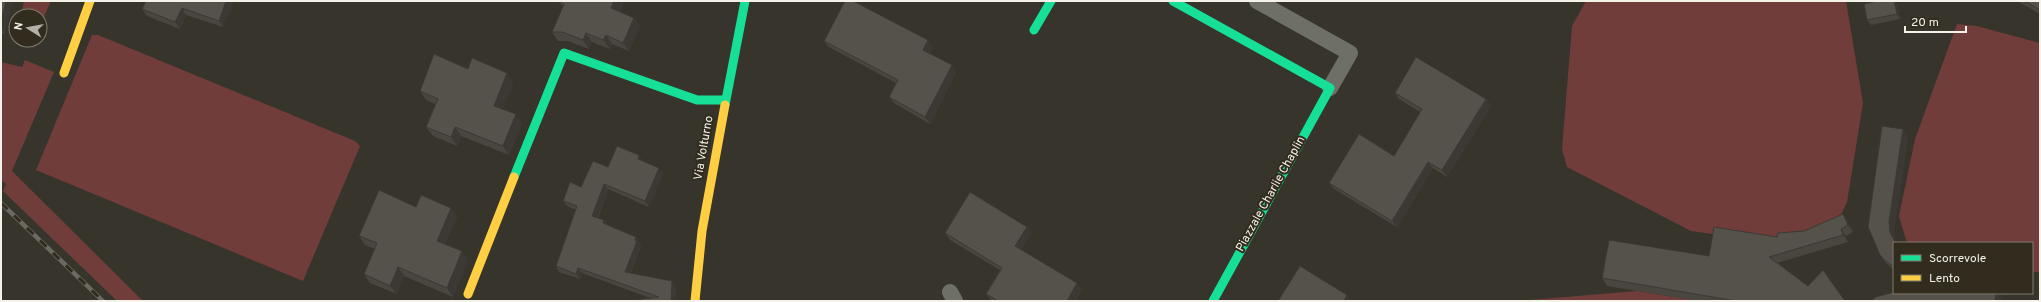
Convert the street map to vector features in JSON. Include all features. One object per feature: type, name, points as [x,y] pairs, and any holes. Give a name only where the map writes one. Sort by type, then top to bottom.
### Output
[{"type":"street","points":[[64,73],[90,1]]},
{"type":"street","name":"Via Volturno","points":[[695,301],[702,231],[725,100],[745,1]]},
{"type":"street","points":[[1034,30],[1051,1]]},
{"type":"street","points":[[1173,1],[1330,88]]},
{"type":"street","name":"Piazzale Charlie Chaplin","points":[[1213,301],[1350,53],[1257,1]]},
{"type":"street","points":[[468,294],[564,52],[697,100],[725,100]]},
{"type":"shaded area","points":[[24,1],[51,1],[48,8],[23,8]]},
{"type":"shaded area","points":[[1586,1],[1846,1],[1863,103],[1847,202],[1838,221],[1784,244],[1691,231],[1567,167],[1562,149],[1572,26]]},
{"type":"shaded area","points":[[1957,24],[1977,26],[2040,43],[2040,272],[2033,272],[2033,242],[1907,242],[1899,216],[1915,139]]},
{"type":"shaded area","points":[[92,35],[98,35],[355,141],[360,146],[303,281],[36,170]]},
{"type":"shaded area","points":[[25,60],[54,72],[12,171],[143,301],[117,301],[3,191],[6,184],[1,180],[1,62],[22,67]]},
{"type":"shaded area","points":[[1637,291],[1700,301],[1517,301]]},
{"type":"building","points":[[1,1],[6,1],[1,22]]},
{"type":"building","points":[[146,1],[226,1],[219,21],[182,8],[175,22],[142,9]]},
{"type":"building","points":[[614,1],[611,8],[634,18],[623,43],[606,35],[603,40],[586,33],[583,40],[562,32],[552,32],[564,4],[559,2]]},
{"type":"building","points":[[845,1],[853,1],[928,40],[923,50],[952,65],[925,117],[889,97],[898,80],[824,41]]},
{"type":"building","points":[[1877,1],[1894,1],[1897,14],[1867,20],[1864,4]]},
{"type":"building","points":[[2025,1],[2040,1],[2040,10]]},
{"type":"building","points":[[434,54],[468,69],[472,58],[507,73],[494,106],[516,114],[503,146],[455,127],[451,137],[426,127],[438,99],[420,91]]},
{"type":"building","points":[[1416,57],[1486,99],[1442,170],[1428,162],[1392,221],[1329,183],[1359,134],[1394,156],[1422,109],[1395,93]]},
{"type":"building","points":[[1882,126],[1903,129],[1889,222],[1890,232],[1895,242],[1893,242],[1893,266],[1880,255],[1868,227]]},
{"type":"building","points":[[617,146],[639,155],[638,159],[659,168],[645,201],[604,184],[592,216],[604,220],[603,223],[636,237],[635,240],[637,241],[625,272],[672,281],[671,301],[627,301],[659,297],[578,268],[576,274],[556,266],[577,206],[563,201],[570,182],[581,187],[593,161],[608,167]]},
{"type":"building","points":[[379,190],[416,207],[421,195],[451,208],[437,241],[462,251],[447,288],[398,267],[390,286],[364,274],[377,243],[359,236]]},
{"type":"building","points":[[970,192],[1027,227],[1015,246],[1077,283],[1067,301],[998,301],[986,294],[1002,268],[945,233]]},
{"type":"building","points":[[1843,214],[1848,225],[1841,229],[1843,235],[1769,257],[1808,286],[1823,270],[1845,301],[1736,301],[1602,278],[1609,240],[1709,256],[1714,227],[1777,237],[1778,233],[1804,231]]},
{"type":"building","points":[[1300,266],[1347,295],[1344,301],[1278,301]]},
{"type":"building","points":[[1893,292],[1893,294],[1996,294],[1995,301],[1871,301],[1876,297]]},
{"type":"railway","points":[[1,203],[103,301]]},
{"type":"traffic: fast","points":[[725,105],[745,1]]},
{"type":"traffic: fast","points":[[1034,30],[1051,1]]},
{"type":"traffic: fast","points":[[1173,1],[1330,88],[1213,301]]},
{"type":"traffic: fast","points":[[514,177],[564,53],[697,100],[725,100]]},
{"type":"traffic: slow","points":[[64,73],[90,1]]},
{"type":"traffic: slow","points":[[695,301],[702,231],[725,105]]},
{"type":"traffic: slow","points":[[468,294],[514,177]]}]
